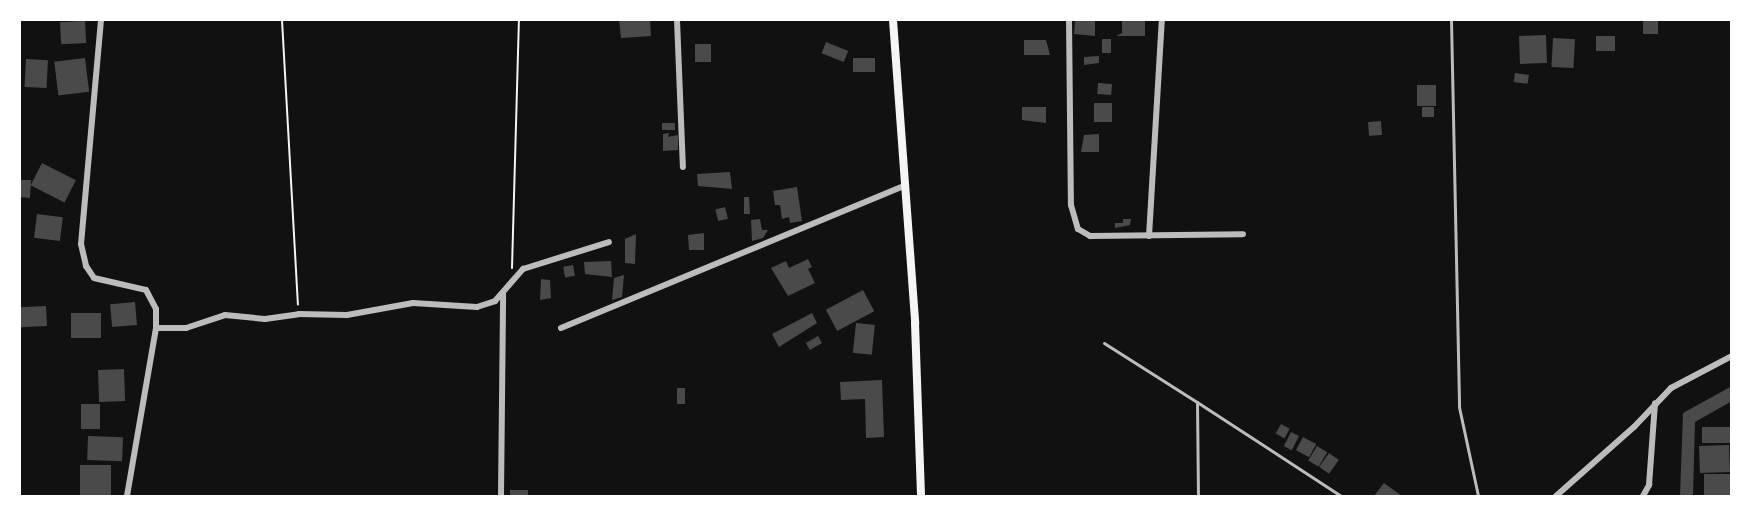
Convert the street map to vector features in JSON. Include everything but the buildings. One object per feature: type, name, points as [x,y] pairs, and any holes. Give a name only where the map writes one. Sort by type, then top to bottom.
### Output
[{"type":"main road","points":[[893,20],[921,496]]},
{"type":"street","points":[[101,20],[81,244],[86,266],[94,278],[107,284],[146,290],[153,298],[156,328],[127,496]]},
{"type":"street","points":[[677,20],[683,167]]},
{"type":"street","points":[[1069,20],[1073,220],[1078,229],[1090,236],[1243,234]]},
{"type":"street","points":[[1149,236],[1162,20]]},
{"type":"street","points":[[561,328],[904,186]]},
{"type":"street","points":[[501,496],[503,294],[512,279],[539,262],[609,242]]},
{"type":"street","points":[[156,328],[186,328],[225,315],[265,319],[299,314],[347,315],[413,303],[477,307],[503,294]]},
{"type":"street","points":[[1556,496],[1634,427],[1671,388],[1731,357]]},
{"type":"street","points":[[1643,496],[1649,485],[1655,403]]},
{"type":"lane","points":[[1451,20],[1459,407],[1478,496]]},
{"type":"lane","points":[[1104,343],[1341,496]]},
{"type":"lane","points":[[1197,402],[1198,496]]},
{"type":"path","points":[[282,20],[299,314]]},
{"type":"path","points":[[512,279],[519,20]]}]
